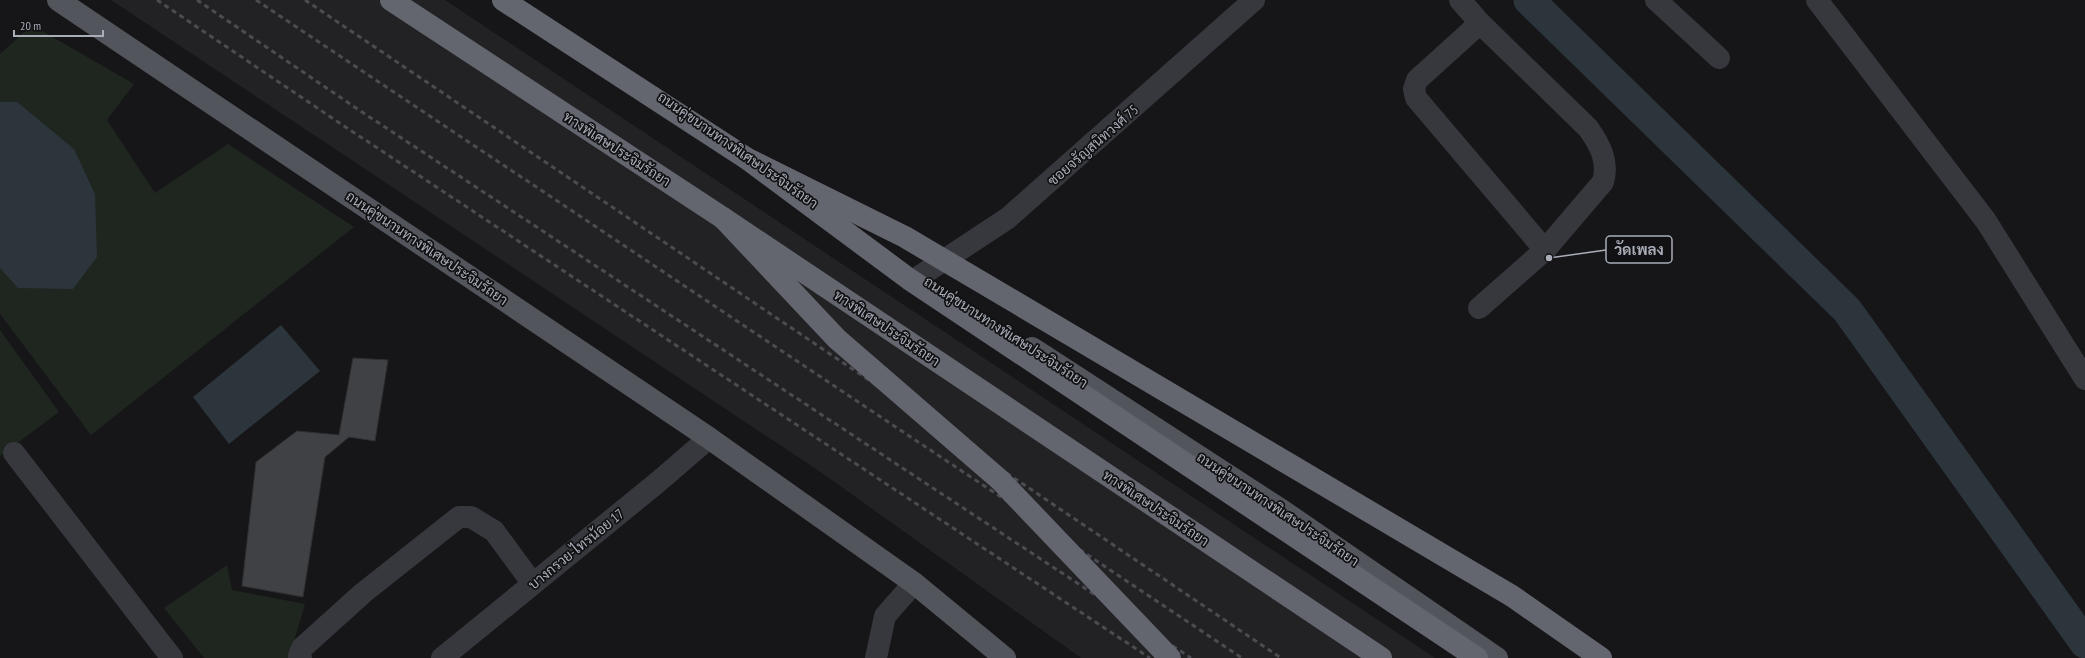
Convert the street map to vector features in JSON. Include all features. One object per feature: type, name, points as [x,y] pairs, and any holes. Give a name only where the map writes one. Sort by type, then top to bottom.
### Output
[{"type":"highway","name":"ทางพิเศษประจิมรัถยา","points":[[391,0],[723,218],[1381,658]]},
{"type":"highway","points":[[503,0],[746,158],[909,278],[1477,658]]},
{"type":"highway","points":[[746,158],[905,237],[1512,596],[1601,658]]},
{"type":"highway","points":[[723,218],[837,339],[1000,480],[1170,658]]},
{"type":"main road","name":"ถนนคู่ขนานทางพิเศษประจิมรัถยา","points":[[58,0],[709,438],[914,583],[1005,658]]},
{"type":"main road","name":"ถนนคู่ขนานทางพิเศษประจิมรัถยา","points":[[520,0],[920,276],[1283,511],[1497,658]]},
{"type":"street","name":"ซอยจรัญสนิทวงศ์ 75","points":[[920,276],[1008,218],[1254,0]]},
{"type":"street","points":[[1460,0],[1480,23],[1588,128],[1598,143],[1604,159],[1606,171],[1603,182],[1545,250],[1479,308]]},
{"type":"street","points":[[1656,0],[1719,58]]},
{"type":"street","points":[[1818,0],[1986,221],[2085,379]]},
{"type":"street","points":[[1480,23],[1417,80],[1414,89],[1416,98],[1545,250]]},
{"type":"street","name":"บางกรวย-ไทรน้อย 17","points":[[442,658],[652,487],[709,438]]},
{"type":"street","points":[[14,453],[172,658]]},
{"type":"street","points":[[301,658],[299,656],[302,648],[363,593],[459,517],[471,517],[494,531],[533,584]]},
{"type":"street","points":[[876,658],[886,614],[914,583]]},
{"type":"shaded area","points":[[111,0],[445,0],[1435,658],[1081,658],[822,473]]},
{"type":"shaded area","points":[[32,25],[134,84],[107,120],[155,193],[228,144],[354,227],[91,435],[0,314],[0,54]]},
{"type":"shaded area","points":[[0,102],[17,102],[74,149],[95,194],[97,257],[73,289],[18,288],[0,268]]},
{"type":"shaded area","points":[[281,325],[320,371],[229,444],[193,397]]},
{"type":"shaded area","points":[[0,330],[59,412],[0,456]]},
{"type":"shaded area","points":[[227,565],[232,590],[305,604],[289,658],[204,658],[164,608]]},
{"type":"building","points":[[353,358],[388,360],[375,441],[349,437],[325,457],[303,597],[242,586],[256,462],[297,431],[339,435]]},
{"type":"waterway","points":[[1529,0],[1847,310],[2085,643]]},
{"type":"railway","points":[[157,0],[347,128],[1150,658]]},
{"type":"railway","points":[[197,0],[359,110],[1191,658]]},
{"type":"railway","points":[[256,0],[1242,658]]},
{"type":"railway","points":[[305,0],[1281,658]]},
{"type":"place","name":"วัดเพลง","points":[[1549,258]]}]
